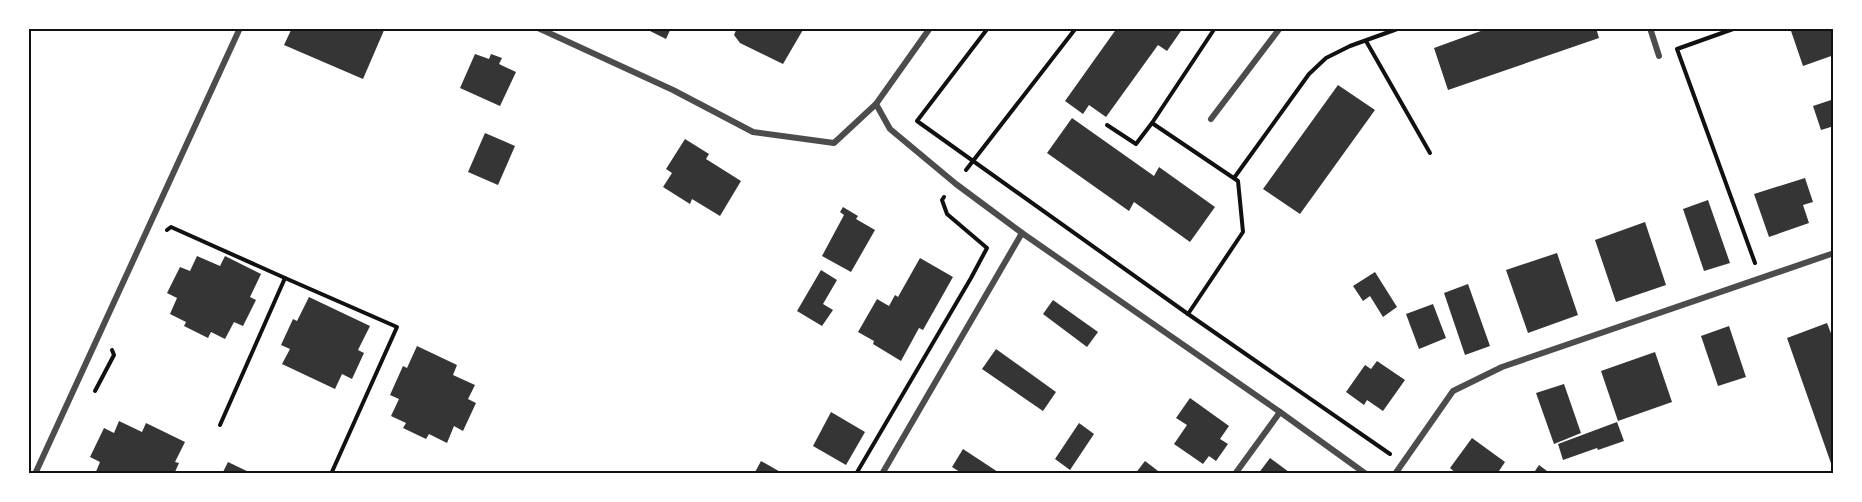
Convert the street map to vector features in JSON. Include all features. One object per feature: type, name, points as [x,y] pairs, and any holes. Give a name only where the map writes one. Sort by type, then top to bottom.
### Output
[{"type":"street","points":[[35,474],[240,28]]},
{"type":"street","points":[[538,28],[673,90],[753,132],[834,143],[876,104],[930,28]]},
{"type":"street","points":[[1211,119],[1280,28]]},
{"type":"street","points":[[1650,28],[1659,56]]},
{"type":"street","points":[[876,104],[890,129],[956,184],[1022,233],[1366,474]]},
{"type":"street","points":[[882,474],[1022,233]]},
{"type":"street","points":[[1395,474],[1453,391],[1502,367],[1833,253]]},
{"type":"street","points":[[1236,474],[1280,412]]},
{"type":"path","points":[[988,28],[917,121],[1188,314],[1403,462]]},
{"type":"path","points":[[856,474],[987,248],[947,214],[942,200],[1076,28]]},
{"type":"path","points":[[1107,124],[1136,144],[1215,28]]},
{"type":"path","points":[[1234,178],[1309,74],[1326,58],[1400,28]]},
{"type":"path","points":[[1736,28],[1677,49],[1761,278]]},
{"type":"path","points":[[1366,40],[1430,153]]},
{"type":"path","points":[[1152,123],[1238,181],[1243,232],[1188,314]]},
{"type":"path","points":[[164,232],[171,227],[397,327],[331,474]]},
{"type":"path","points":[[220,425],[285,278]]},
{"type":"path","points":[[94,393],[114,355],[109,344]]},
{"type":"building","points":[[292,28],[385,28],[363,79],[284,45]]},
{"type":"building","points":[[651,28],[671,28],[666,39],[650,31]]},
{"type":"building","points":[[737,28],[804,28],[783,64],[740,43],[734,35]]},
{"type":"building","points":[[1117,28],[1183,28],[1167,51],[1158,45],[1106,117],[1089,105],[1083,114],[1065,101]]},
{"type":"building","points":[[1489,28],[1596,28],[1599,38],[1448,90],[1434,48]]},
{"type":"building","points":[[1790,28],[1834,28],[1834,55],[1803,66]]},
{"type":"building","points":[[475,54],[489,59],[491,54],[502,58],[499,64],[516,72],[500,106],[460,88]]},
{"type":"building","points":[[1338,85],[1375,110],[1300,214],[1263,189]]},
{"type":"building","points":[[1834,99],[1834,126],[1821,130],[1813,106]]},
{"type":"building","points":[[1072,118],[1154,176],[1159,167],[1215,207],[1190,242],[1134,202],[1129,211],[1047,153]]},
{"type":"building","points":[[485,133],[515,146],[498,185],[468,172]]},
{"type":"building","points":[[685,139],[709,154],[706,159],[741,181],[720,216],[692,199],[690,204],[663,187],[672,173],[666,169]]},
{"type":"building","points":[[1805,178],[1813,202],[1803,205],[1809,223],[1769,237],[1754,194]]},
{"type":"building","points":[[1708,200],[1730,263],[1704,271],[1683,209]]},
{"type":"building","points":[[843,207],[858,216],[856,219],[875,230],[851,272],[822,256],[844,215],[840,212]]},
{"type":"building","points":[[1645,222],[1666,285],[1616,302],[1595,240]]},
{"type":"building","points":[[1557,253],[1578,315],[1528,333],[1506,270]]},
{"type":"building","points":[[197,256],[220,266],[225,256],[261,274],[250,297],[256,300],[243,326],[234,322],[225,339],[211,332],[208,338],[184,326],[186,322],[170,314],[177,298],[167,293],[180,267],[190,271]]},
{"type":"building","points":[[920,258],[953,277],[923,330],[919,328],[901,361],[858,332],[877,299],[889,306],[895,295],[898,297]]},
{"type":"building","points":[[821,270],[837,280],[823,304],[833,310],[822,326],[797,311]]},
{"type":"building","points":[[1375,272],[1397,307],[1383,317],[1370,296],[1363,301],[1353,286]]},
{"type":"building","points":[[1468,284],[1490,346],[1465,355],[1444,293]]},
{"type":"building","points":[[309,297],[370,326],[358,350],[364,353],[352,379],[342,374],[335,389],[282,364],[290,349],[281,345],[293,319],[297,321]]},
{"type":"building","points":[[1053,300],[1098,332],[1087,347],[1043,314]]},
{"type":"building","points":[[1433,304],[1446,338],[1419,349],[1406,314]]},
{"type":"building","points":[[1827,323],[1834,341],[1833,469],[1787,338]]},
{"type":"building","points":[[1729,326],[1746,377],[1718,386],[1701,336]]},
{"type":"building","points":[[417,346],[457,365],[453,375],[475,385],[468,399],[476,403],[463,431],[454,426],[447,443],[429,434],[426,439],[403,428],[406,423],[391,416],[399,399],[390,395],[403,366],[407,368]]},
{"type":"building","points":[[996,349],[1056,392],[1043,411],[982,369]]},
{"type":"building","points":[[1655,352],[1672,402],[1618,421],[1601,371]]},
{"type":"building","points":[[1377,361],[1405,380],[1383,411],[1367,400],[1364,405],[1346,392],[1365,365],[1371,369]]},
{"type":"building","points":[[1564,384],[1581,433],[1554,444],[1536,393]]},
{"type":"building","points":[[1190,398],[1229,426],[1220,439],[1228,444],[1216,461],[1209,456],[1203,464],[1174,444],[1187,425],[1176,418]]},
{"type":"building","points":[[831,412],[865,432],[846,465],[813,446]]},
{"type":"building","points":[[119,421],[142,432],[146,423],[185,442],[175,462],[179,463],[174,474],[95,474],[100,462],[90,457],[104,428],[114,433]]},
{"type":"building","points":[[1617,422],[1624,441],[1563,460],[1558,444]]},
{"type":"building","points":[[1079,423],[1094,434],[1070,470],[1055,459]]},
{"type":"building","points":[[1472,438],[1505,462],[1497,474],[1457,474],[1450,468]]},
{"type":"building","points":[[963,449],[1001,474],[963,474],[952,467]]},
{"type":"building","points":[[1270,458],[1289,472],[1288,474],[1258,474]]},
{"type":"building","points":[[761,461],[784,474],[754,474]]},
{"type":"building","points":[[1145,461],[1162,474],[1135,474]]},
{"type":"building","points":[[228,462],[253,474],[222,474]]},
{"type":"building","points":[[1539,465],[1551,474],[1533,474]]}]
